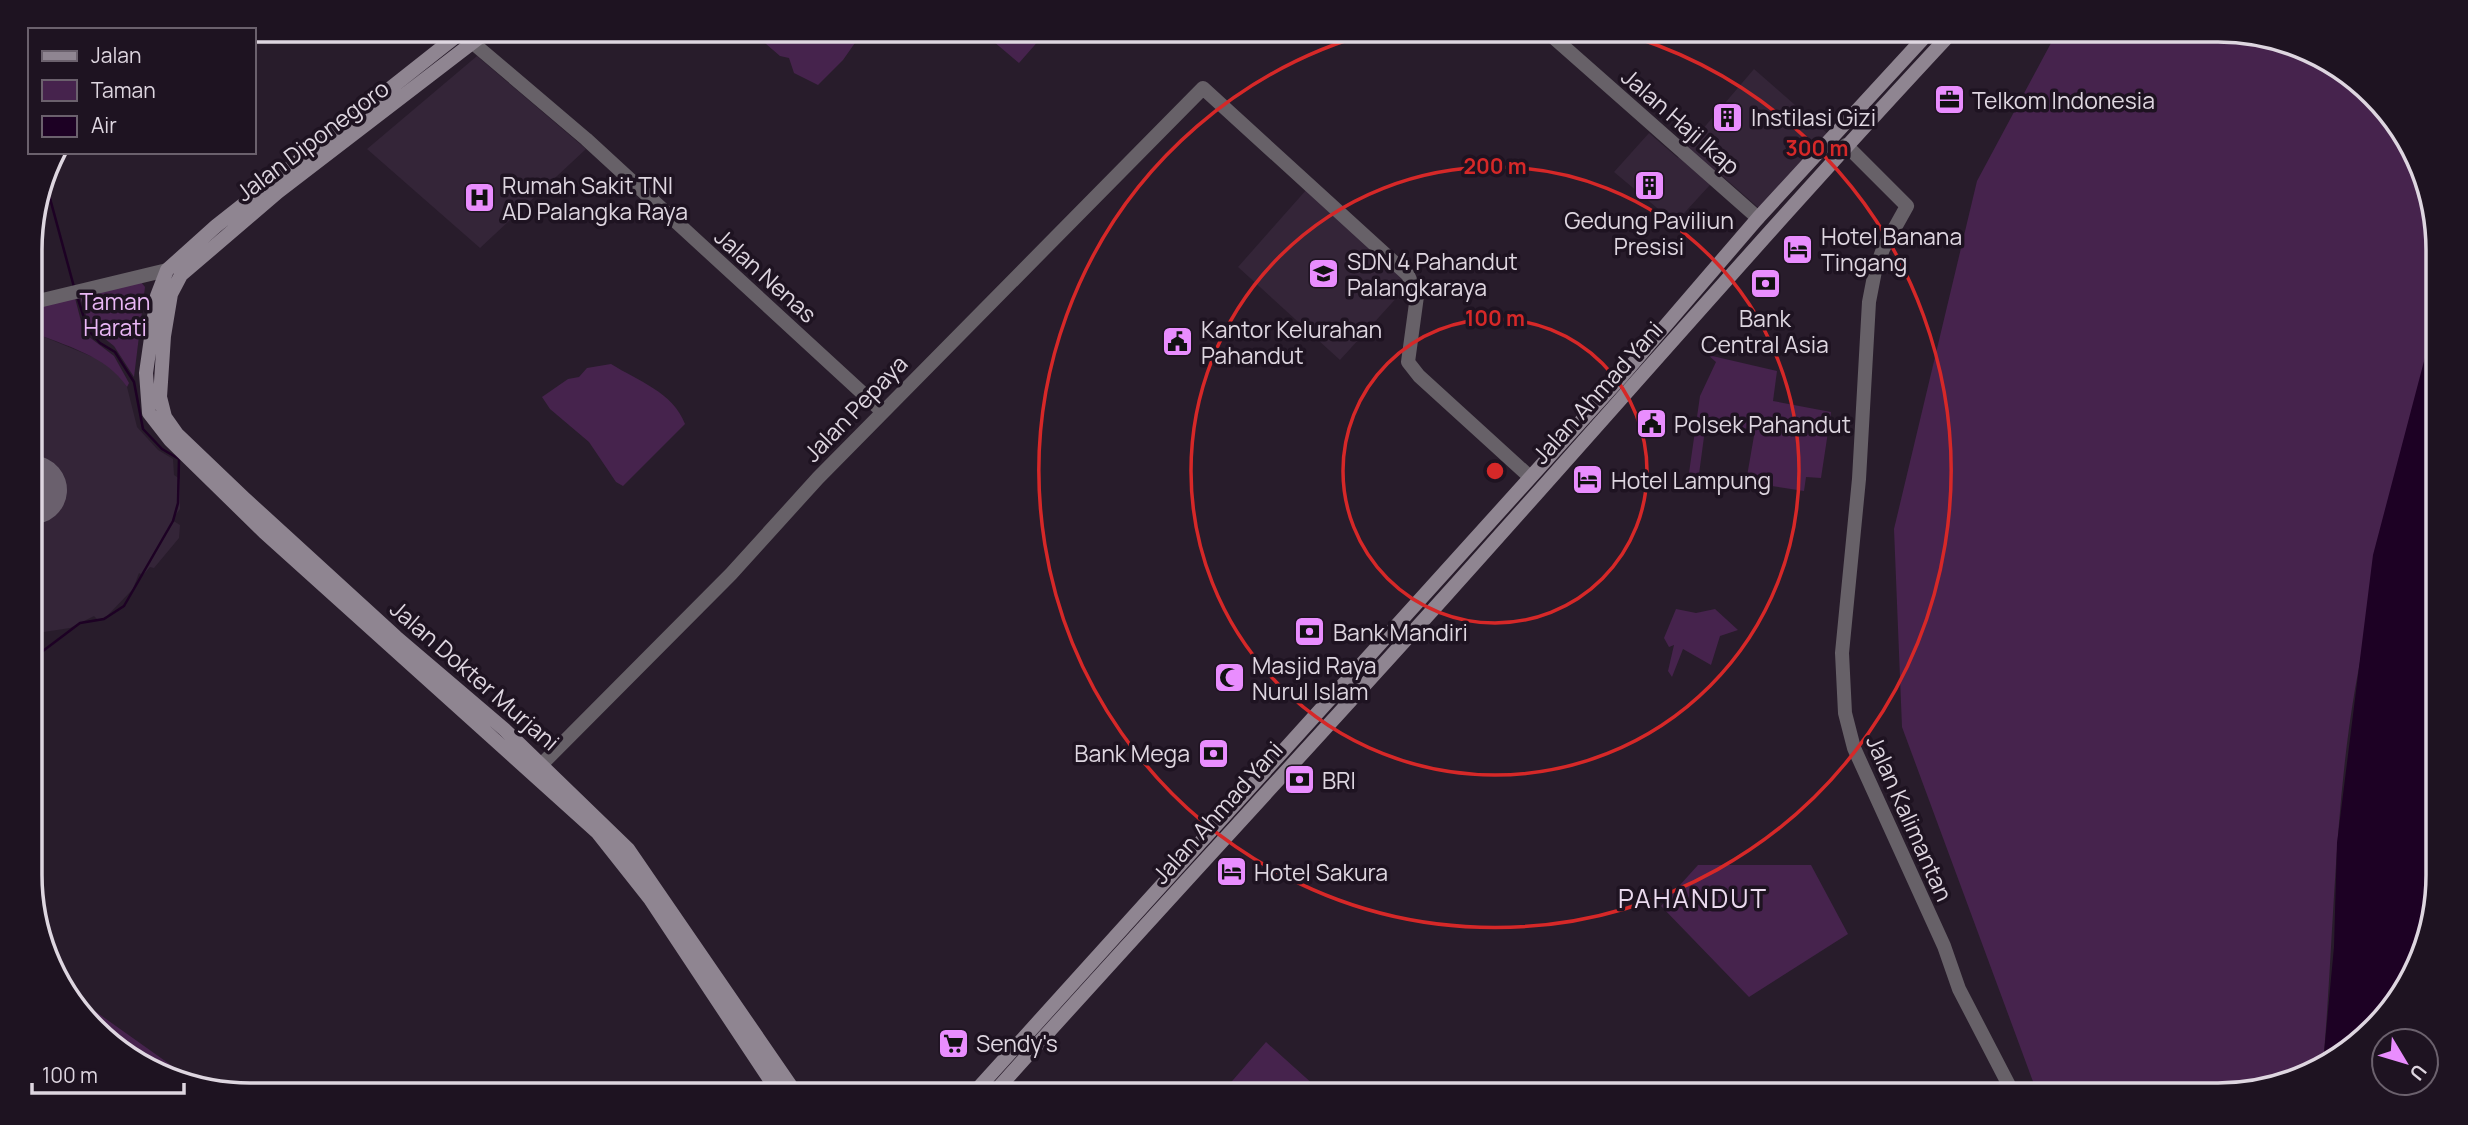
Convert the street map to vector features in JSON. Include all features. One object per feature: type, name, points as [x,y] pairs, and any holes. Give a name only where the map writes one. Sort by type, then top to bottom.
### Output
[{"type":"main road","name":"Jalan Diponegoro","points":[[164,295],[167,270],[216,226],[447,42]]},
{"type":"main road","name":"Jalan Ahmad Yani","points":[[983,1083],[1684,307],[1758,218],[1920,42]]},
{"type":"main road","name":"Jalan Ahmad Yani","points":[[1003,1083],[1846,145],[1943,42]]},
{"type":"main road","name":"Jalan Diponegoro","points":[[164,295],[189,266],[278,192],[473,43]]},
{"type":"main road","name":"Jalan Dokter Murjani","points":[[164,295],[160,397],[174,437],[597,832],[619,856],[774,1074],[784,1083]]},
{"type":"main road","name":"Jalan Dokter Murjani","points":[[404,650],[542,764],[628,849],[774,1074],[777,1083]]},
{"type":"main road","points":[[1323,706],[1335,716]]},
{"type":"street","name":"Jalan Haji Ikap","points":[[1559,42],[1758,218]]},
{"type":"street","name":"Jalan Nenas","points":[[473,43],[586,139],[883,412]]},
{"type":"street","name":"Jalan Pepaya","points":[[542,764],[731,574],[883,412],[1203,88],[1408,275],[1417,296],[1408,362],[1419,376],[1530,477]]},
{"type":"street","name":"Jalan Kalimantan","points":[[1846,145],[1902,197],[1907,206],[1883,249],[1869,302],[1868,369],[1842,653],[1848,731],[1944,946],[1959,989],[2008,1083]]},
{"type":"street","points":[[42,301],[167,270]]},
{"type":"shaded area","name":"Rumah Sakit TNI AD Palangka Raya","points":[[477,56],[586,149],[480,248],[367,149]]},
{"type":"shaded area","points":[[1754,69],[1828,134],[1761,210],[1720,174],[1675,223],[1614,172],[1649,133],[1678,158]]},
{"type":"shaded area","name":"SDN 4 Pahandut Palangkaraya","points":[[1307,189],[1411,282],[1340,360],[1238,267]]},
{"type":"shaded area","points":[[42,336],[105,362],[117,372],[127,387],[137,427],[158,450],[173,459],[174,475],[180,479],[180,509],[172,520],[180,525],[179,538],[154,568],[150,567],[143,575],[139,573],[133,589],[107,616],[98,620],[94,616],[70,628],[42,632]]},
{"type":"green space","points":[[764,42],[856,42],[843,60],[818,85],[794,73],[789,58],[780,56]]},
{"type":"green space","points":[[994,42],[1037,42],[1019,63]]},
{"type":"green space","points":[[2052,42],[2231,42],[2272,49],[2297,58],[2345,85],[2383,123],[2398,146],[2419,196],[2426,250],[2426,355],[2363,646],[2348,735],[2324,1054],[2285,1072],[2231,1083],[2034,1083],[1902,727],[1894,529],[1977,181]]},
{"type":"green space","name":"Taman Harati","points":[[141,282],[145,287],[134,377],[114,346],[90,327],[79,294]]},
{"type":"green space","points":[[75,298],[84,333],[114,356],[129,383],[127,387],[118,376],[96,359],[42,336],[42,304]]},
{"type":"green space","points":[[1708,355],[1777,371],[1773,401],[1831,412],[1821,478],[1806,477],[1804,491],[1746,482],[1755,430],[1706,422],[1699,474],[1689,473],[1700,396],[1716,362]]},
{"type":"green space","points":[[611,364],[663,395],[685,424],[623,486],[616,482],[589,442],[550,409],[542,397],[568,379],[579,377],[587,368]]},
{"type":"green space","points":[[1676,609],[1696,613],[1715,609],[1738,630],[1720,636],[1711,665],[1683,649],[1672,677],[1668,671],[1674,645],[1669,647],[1664,638]]},
{"type":"green space","points":[[1698,865],[1811,865],[1848,934],[1749,997],[1661,906]]},
{"type":"green space","points":[[90,1008],[176,1069],[146,1055],[123,1040]]},
{"type":"green space","points":[[1266,1042],[1312,1083],[1230,1083]]},
{"type":"water","points":[[2426,354],[2424,902],[2419,929],[2410,954],[2383,1002],[2345,1040],[2324,1053],[2334,947],[2337,843],[2373,555]]},
{"type":"waterway","points":[[49,195],[74,287]]},
{"type":"waterway","points":[[42,652],[80,623],[104,619],[124,606],[173,521],[178,503],[179,459],[162,449],[143,429],[134,382],[115,352],[100,343],[88,330],[77,296]]},
{"type":"place","name":"Telkom Indonesia","points":[[1949,100]]},
{"type":"place","name":"Instilasi Gizi","points":[[1728,117]]},
{"type":"place","name":"Gedung Paviliun Presisi","points":[[1649,186]]},
{"type":"place","name":"Rumah Sakit TNI AD Palangka Raya","points":[[479,198]]},
{"type":"place","name":"Hotel Banana Tingang","points":[[1798,249]]},
{"type":"place","name":"SDN 4 Pahandut Palangkaraya","points":[[1324,274]]},
{"type":"place","name":"Bank Central Asia","points":[[1765,284]]},
{"type":"place","name":"Kantor Kelurahan Pahandut","points":[[1178,342]]},
{"type":"place","name":"Polsek Pahandut","points":[[1651,424]]},
{"type":"place","name":"Hotel Lampung","points":[[1588,480]]},
{"type":"place","name":"Bank Mandiri","points":[[1310,632]]},
{"type":"place","name":"Masjid Raya Nurul Islam","points":[[1229,678]]},
{"type":"place","name":"Bank Mega","points":[[1213,753]]},
{"type":"place","name":"BRI","points":[[1299,780]]},
{"type":"place","name":"Hotel Sakura","points":[[1231,872]]},
{"type":"place","name":"Sendy's","points":[[953,1043]]},
{"type":"district","name":"PAHANDUT","points":[[1693,898]]}]
